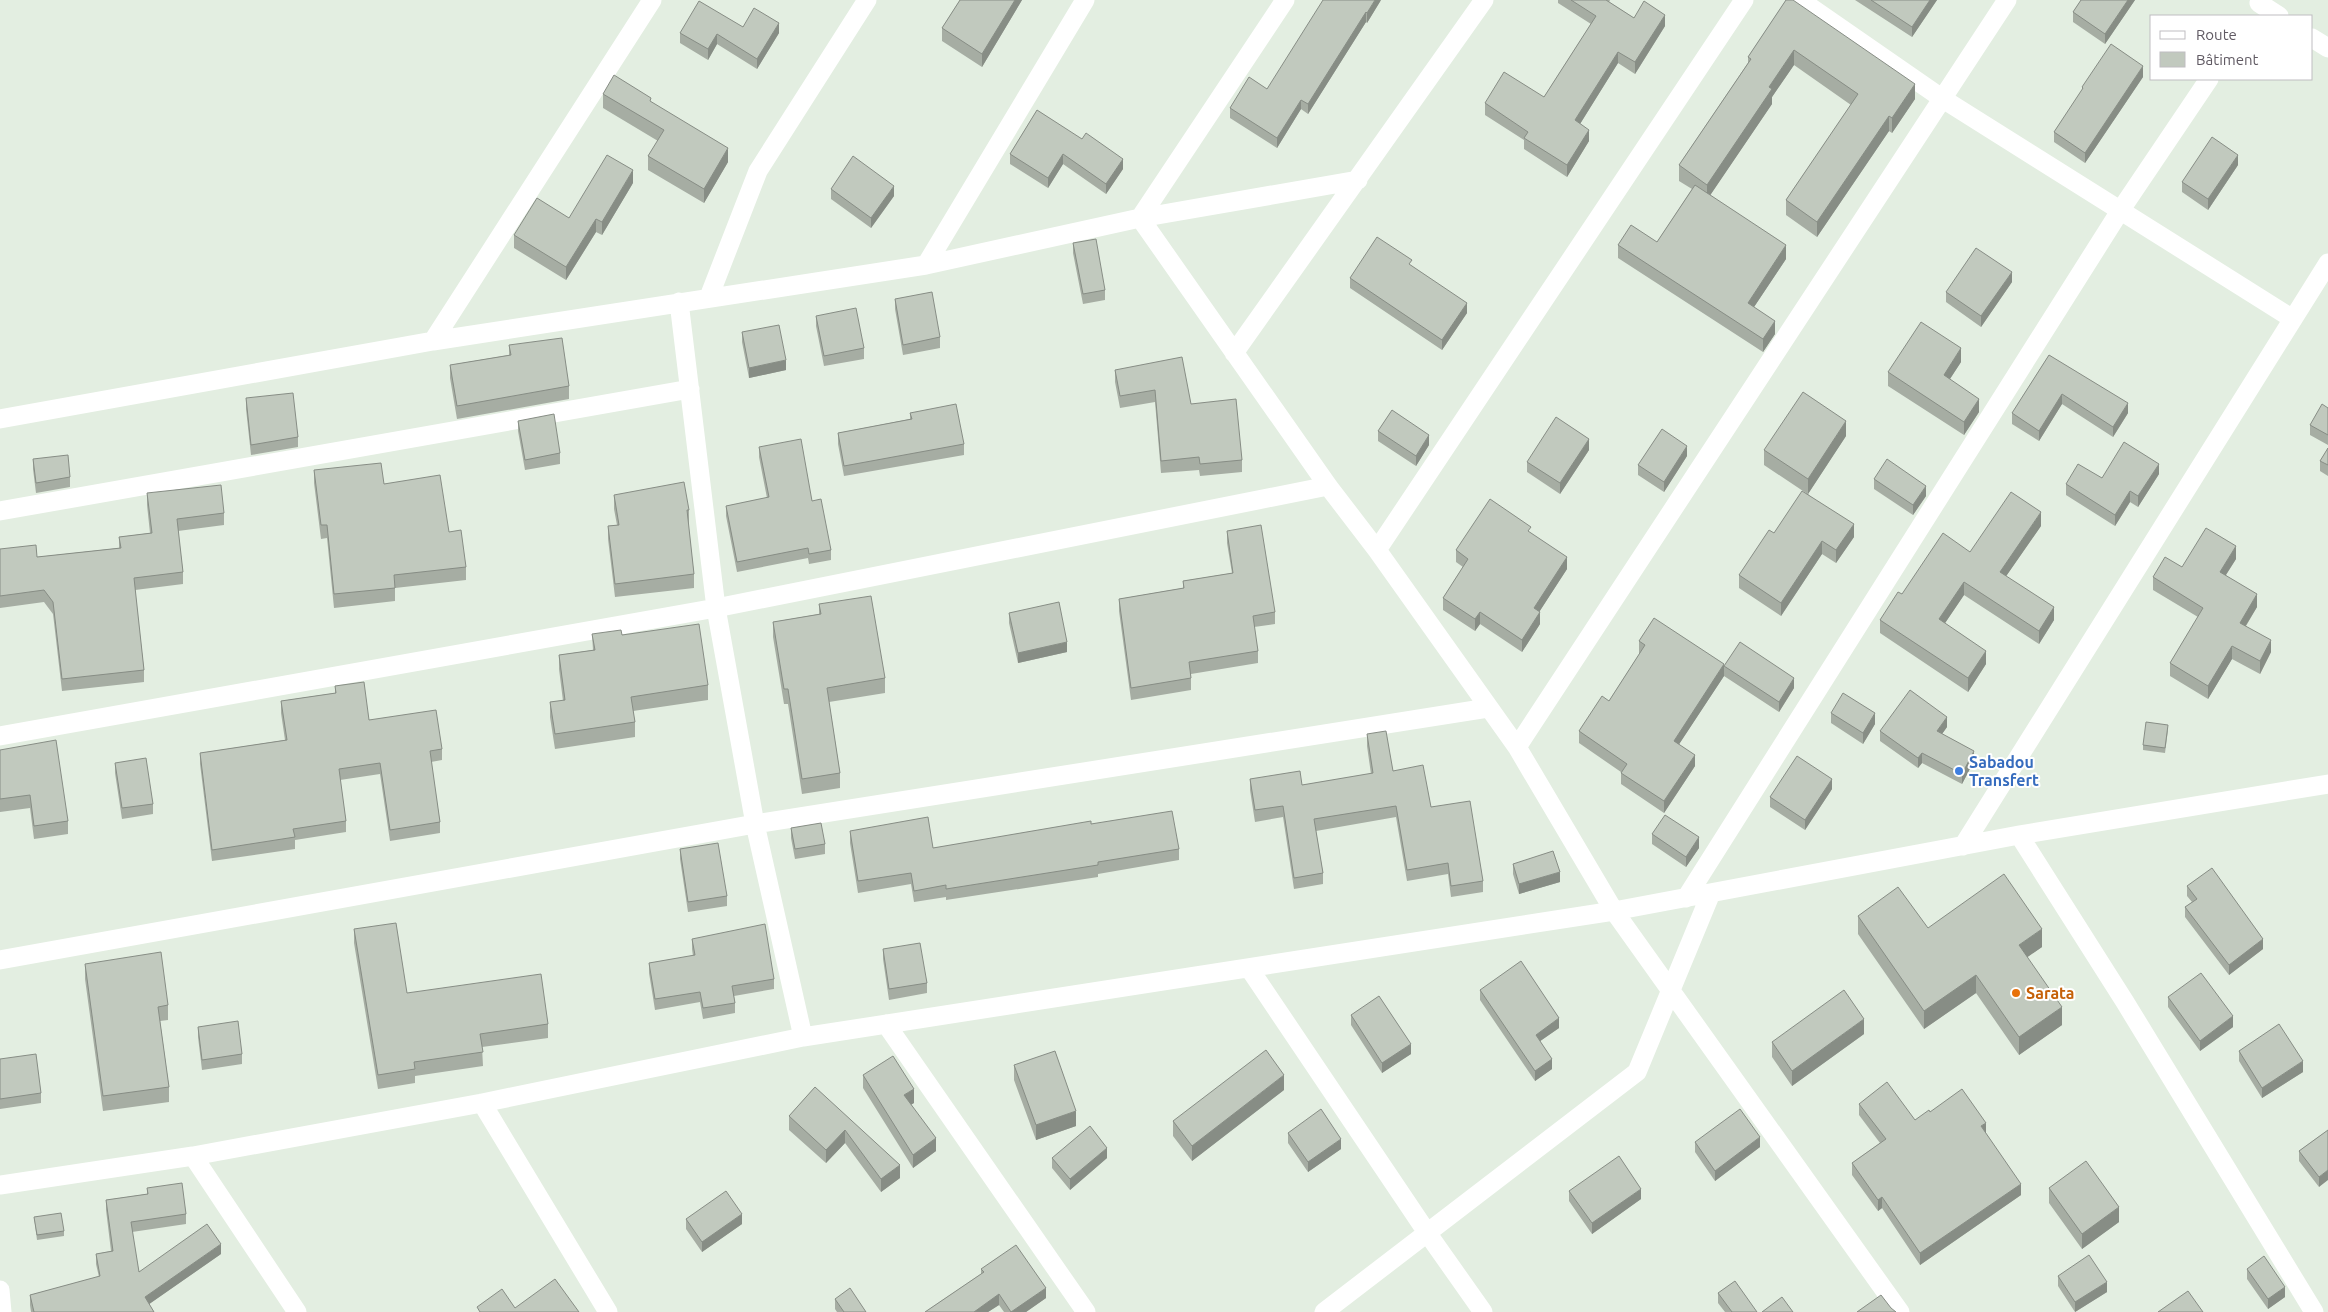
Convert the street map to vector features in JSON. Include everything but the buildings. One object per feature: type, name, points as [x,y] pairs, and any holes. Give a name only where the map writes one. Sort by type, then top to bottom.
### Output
[{"type":"street","points":[[433,341],[652,0]]},
{"type":"street","points":[[709,297],[758,170],[868,0]]},
{"type":"street","points":[[926,265],[1085,0]]},
{"type":"street","points":[[1140,218],[1285,0]]},
{"type":"street","points":[[1234,352],[1358,180],[1484,0]]},
{"type":"street","points":[[1377,550],[1744,0]]},
{"type":"street","points":[[1800,0],[1944,99],[2293,319]]},
{"type":"street","points":[[1516,747],[1944,99],[2007,0]]},
{"type":"street","points":[[2257,6],[2277,15]]},
{"type":"street","points":[[2313,39],[2328,48]]},
{"type":"street","points":[[1686,898],[2120,211],[2208,80]]},
{"type":"street","points":[[0,419],[433,341],[926,265],[1140,218],[1358,180]]},
{"type":"street","points":[[1140,218],[1328,486],[1377,550],[1516,747],[1614,911],[1900,1312]]},
{"type":"street","points":[[1963,846],[2328,263]]},
{"type":"street","points":[[680,302],[716,608],[754,824],[803,1037]]},
{"type":"street","points":[[0,511],[690,389]]},
{"type":"street","points":[[0,736],[716,608],[1328,486]]},
{"type":"street","points":[[0,960],[754,824],[1488,708]]},
{"type":"street","points":[[0,1185],[193,1156],[482,1103],[803,1037],[1614,911],[2019,835],[2328,784]]},
{"type":"street","points":[[2019,835],[2125,1002],[2314,1312]]},
{"type":"street","points":[[1324,1312],[1637,1072],[1711,893]]},
{"type":"street","points":[[1248,968],[1428,1234],[1484,1312]]},
{"type":"street","points":[[886,1024],[1086,1312]]},
{"type":"street","points":[[482,1103],[608,1312]]},
{"type":"street","points":[[193,1156],[297,1312]]},
{"type":"street","points":[[0,1290],[2,1312]]},
{"type":"place","name":"Sabadou Transfert","points":[[1959,771]]},
{"type":"place","name":"Sarata","points":[[2016,993]]}]
